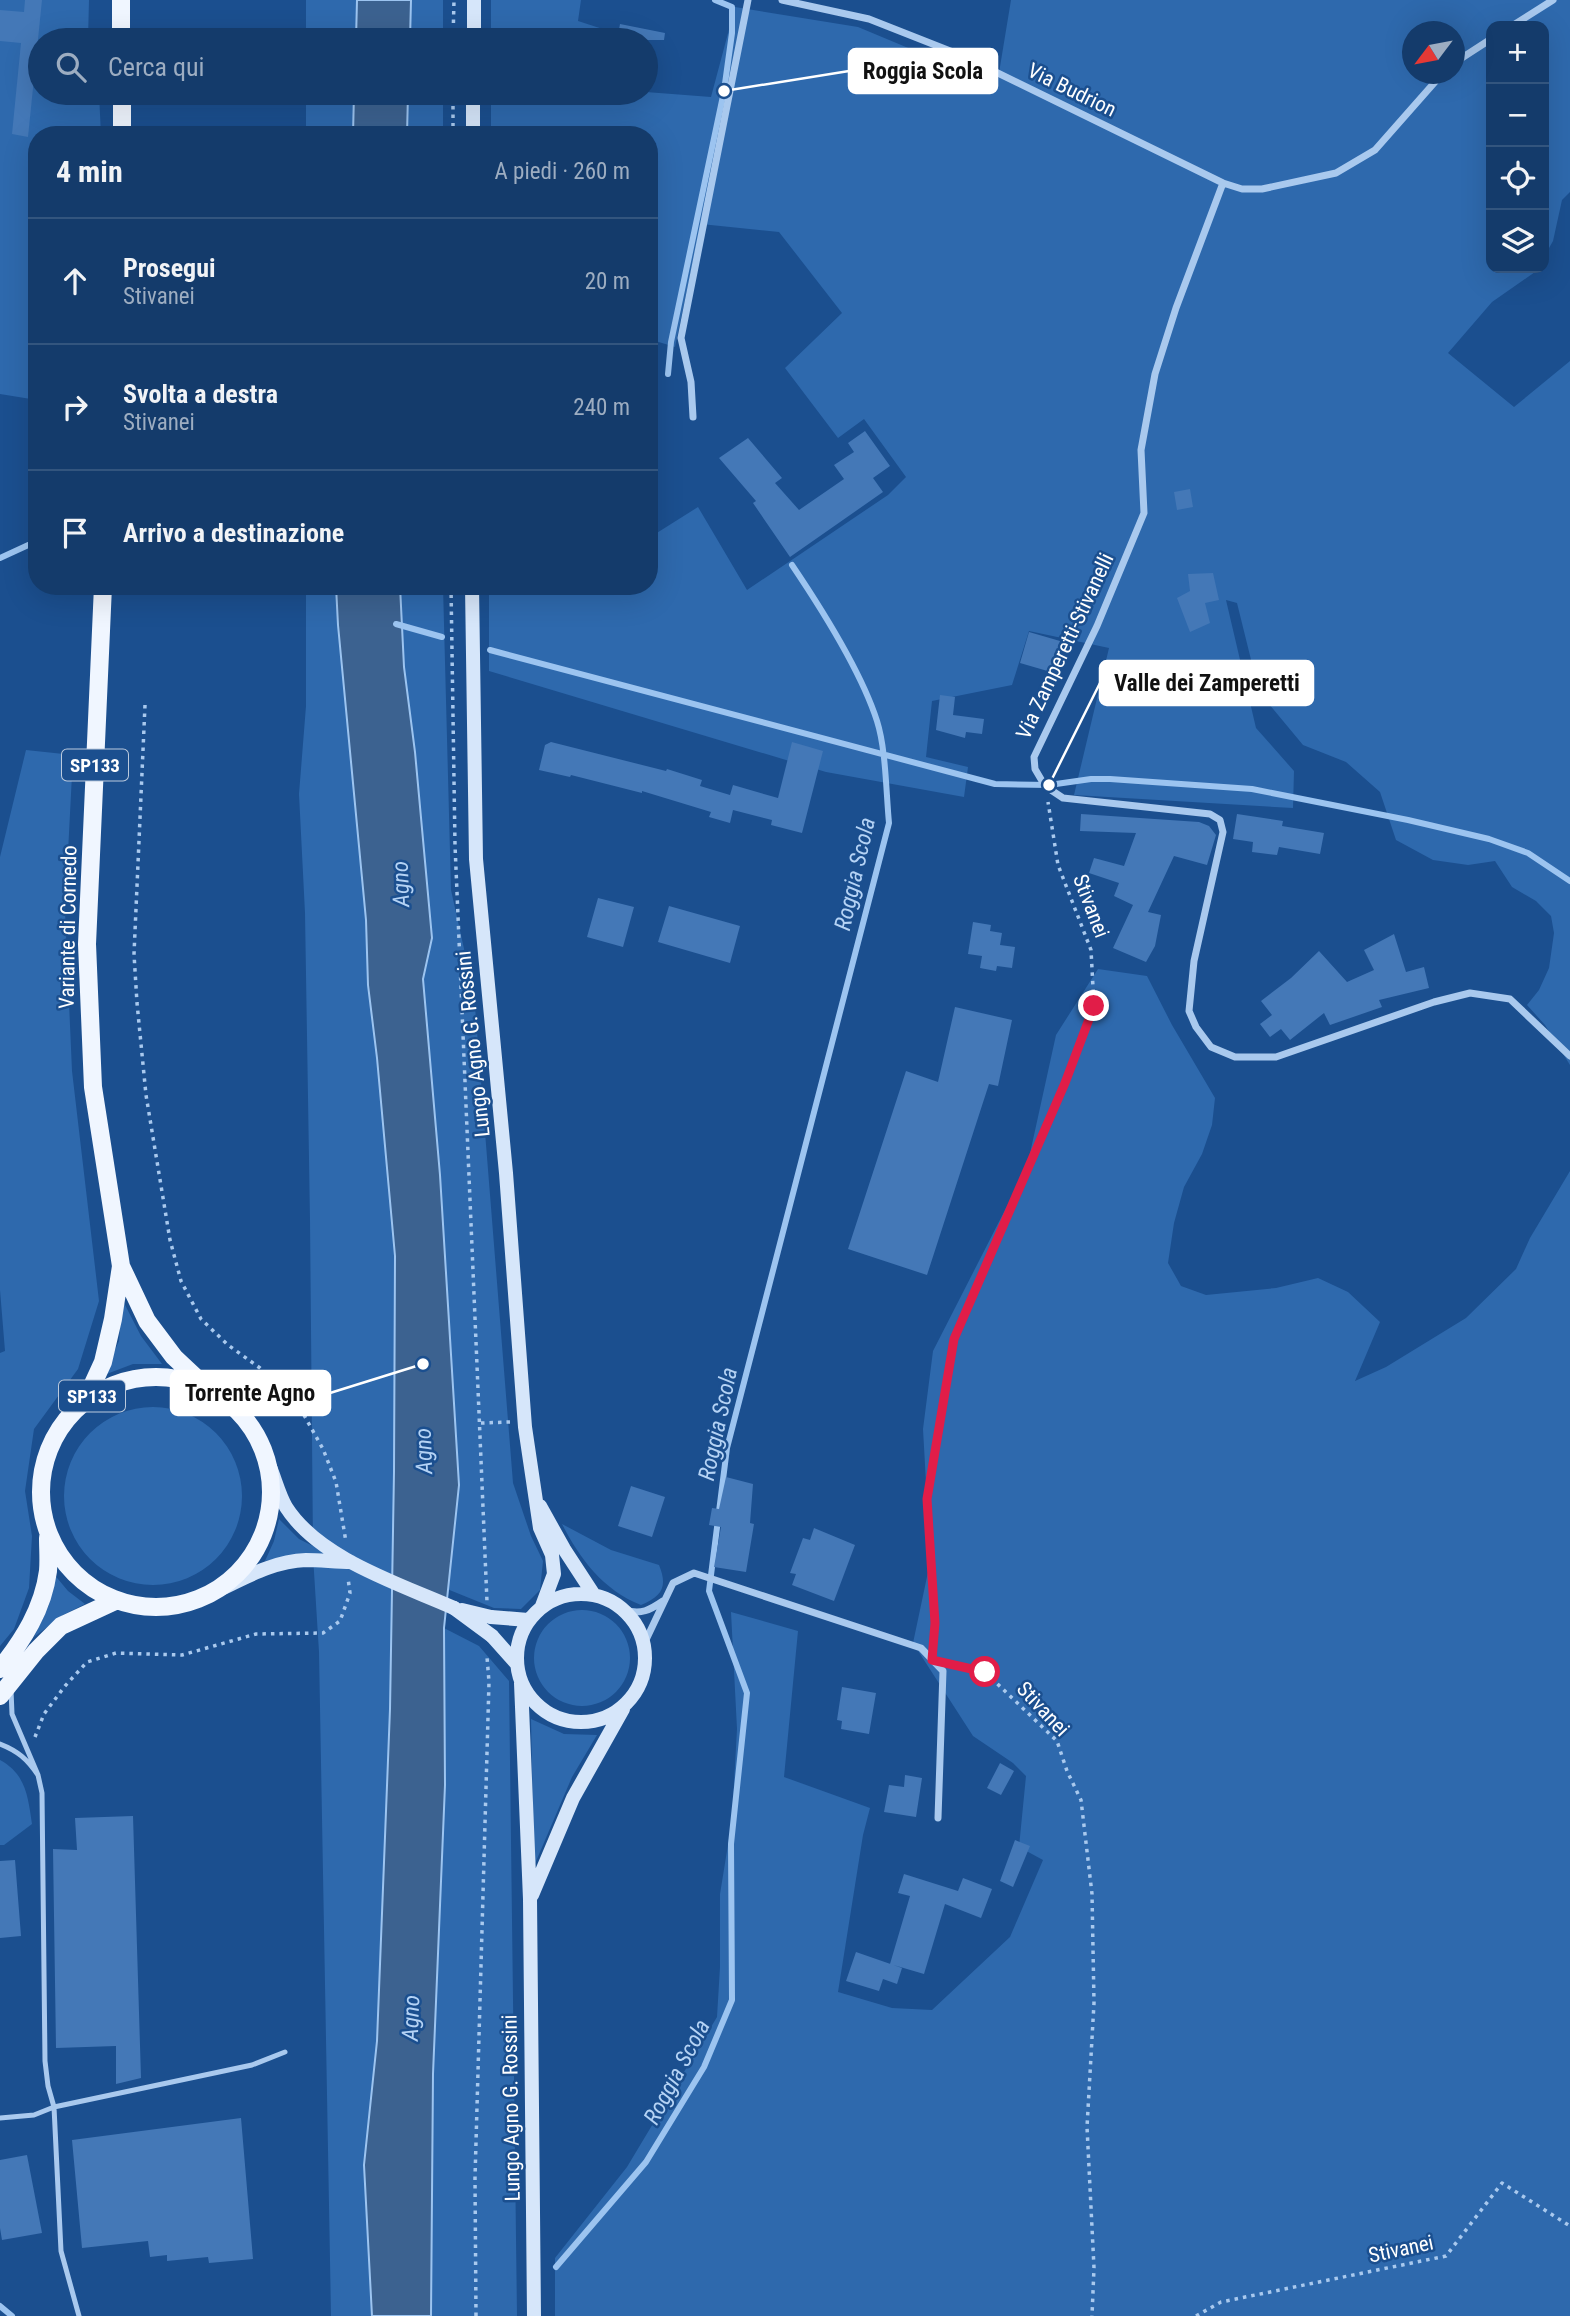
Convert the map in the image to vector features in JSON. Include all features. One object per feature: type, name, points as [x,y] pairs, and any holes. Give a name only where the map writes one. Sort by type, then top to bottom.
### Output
[{"type":"main road","points":[[121,0],[121,28]]},
{"type":"main road","points":[[474,0],[474,28]]},
{"type":"main road","points":[[122,105],[122,126]]},
{"type":"main road","points":[[473,105],[473,126]]},
{"type":"main road","name":"Variante di Cornedo","points":[[103,595],[87,944],[93,1087],[121,1266]]},
{"type":"main road","name":"Lungo Agno G. Rossini","points":[[472,595],[476,859],[506,1174],[525,1422],[540,1528],[551,1555],[554,1574],[542,1606]]},
{"type":"main road","name":"SP133","points":[[48,1535],[64,1562],[87,1585],[115,1601],[151,1608],[188,1604],[221,1589],[247,1565],[264,1535],[272,1502],[270,1467],[257,1434],[235,1407],[206,1387],[174,1357],[147,1321],[121,1266]]},
{"type":"main road","name":"SP133","points":[[86,1399],[103,1362],[121,1266]]},
{"type":"main road","name":"SP133","points":[[4,1682],[32,1623],[48,1571],[48,1535],[40,1498],[44,1460],[60,1426],[86,1399],[114,1384],[144,1376],[176,1377],[206,1387]]},
{"type":"main road","points":[[270,1467],[286,1506],[307,1532],[348,1562],[454,1608],[492,1636],[517,1664]]},
{"type":"main road","name":"Lungo Agno G. Rossini","points":[[536,1497],[564,1549],[594,1595]]},
{"type":"main road","points":[[221,1589],[264,1569],[285,1563],[304,1560],[348,1562]]},
{"type":"main road","name":"Lungo Agno G. Rossini","points":[[534,2316],[530,1899],[521,1683],[517,1649],[528,1620],[542,1606],[558,1597],[576,1593],[594,1595],[611,1600],[625,1611]]},
{"type":"main road","points":[[4,1682],[61,1626],[115,1601]]},
{"type":"main road","points":[[454,1608],[489,1610],[528,1620]]},
{"type":"main road","points":[[625,1611],[636,1624],[644,1644]]},
{"type":"main road","name":"Lungo Agno G. Rossini","points":[[530,1899],[573,1798],[625,1706],[639,1688],[645,1667],[644,1644]]},
{"type":"main road","name":"Lungo Agno G. Rossini","points":[[521,1683],[531,1699],[547,1713],[566,1721],[587,1723],[607,1717],[625,1706]]},
{"type":"street","points":[[692,417],[691,382],[681,338],[748,0]]},
{"type":"street","name":"Via Budrion","points":[[782,0],[869,19],[963,56],[1223,183],[1242,189],[1262,189],[1336,173],[1375,150],[1433,84]]},
{"type":"street","points":[[1520,21],[1553,0]]},
{"type":"street","points":[[1465,56],[1486,43]]},
{"type":"street","name":"Via Zamperetti-Stivanelli","points":[[1045,786],[1035,769],[1034,757],[1097,626],[1144,513],[1141,450],[1155,374],[1176,308],[1223,183]]},
{"type":"street","points":[[1045,786],[1063,798],[1210,814],[1220,820],[1223,832],[1194,961],[1189,1011],[1196,1027],[1212,1046],[1236,1057],[1276,1058],[1434,1002],[1470,993],[1510,999],[1570,1056]]},
{"type":"street","points":[[644,1644],[673,1583],[694,1573],[921,1648],[943,1671],[938,1818]]},
{"type":"street","points":[[625,1611],[635,1614],[648,1612],[664,1601]]},
{"type":"lane","points":[[4,1682],[12,1714],[38,1775],[42,1793],[45,2061],[54,2107],[61,2251],[79,2316]]},
{"type":"lane","points":[[0,1744],[25,1757],[38,1775]]},
{"type":"lane","points":[[0,2118],[34,2115],[54,2107],[252,2065],[285,2052]]},
{"type":"path","points":[[453,28],[454,0]]},
{"type":"path","points":[[453,105],[453,126]]},
{"type":"path","points":[[451,595],[455,845],[489,1610]]},
{"type":"path","points":[[29,1752],[44,1714],[87,1662],[116,1653],[183,1655],[256,1634],[323,1633],[340,1622],[350,1593],[345,1529],[336,1482],[323,1449],[295,1399],[260,1367],[228,1345],[201,1319],[181,1281],[170,1240],[146,1096],[134,954],[145,705]]},
{"type":"path","name":"Stivanei","points":[[1045,786],[1058,865],[1091,950],[1094,1006],[1065,1083],[954,1339],[927,1499],[935,1623],[932,1660],[985,1672],[1057,1741],[1081,1800],[1092,1907],[1094,2003],[1087,2127],[1094,2268],[1092,2316]]},
{"type":"path","points":[[481,1423],[513,1422]]},
{"type":"path","points":[[476,2316],[475,2178],[489,1682],[487,1655]]},
{"type":"path","name":"Stivanei","points":[[1196,2316],[1221,2302],[1446,2256],[1502,2183],[1570,2226]]},
{"type":"shaded area","points":[[0,0],[89,0],[88,28],[28,28],[28,105],[100,105],[101,126],[28,126],[28,399],[0,394]]},
{"type":"shaded area","points":[[306,0],[357,0],[356,28],[306,28]]},
{"type":"shaded area","points":[[411,0],[443,0],[443,28],[410,28]]},
{"type":"shaded area","points":[[491,0],[581,0],[578,21],[600,28],[491,28]]},
{"type":"shaded area","points":[[1011,0],[1570,0],[1570,192],[1562,200],[1549,248],[1549,21],[1486,21],[1486,273],[1534,273],[1492,302],[1448,353],[1514,407],[1570,361],[1570,1065],[1545,1025],[1527,1005],[1539,990],[1549,968],[1554,933],[1551,916],[1536,901],[1512,887],[1495,861],[1468,865],[1433,860],[1396,840],[1380,792],[1346,762],[1303,745],[1259,692],[1237,603],[1226,600],[1256,728],[1294,771],[1293,808],[1074,795],[1109,648],[1029,631],[1012,685],[932,701],[926,757],[968,767],[964,797],[826,772],[489,671],[489,595],[658,595],[658,532],[698,507],[747,590],[888,495],[906,477],[864,419],[838,438],[785,368],[842,313],[779,232],[701,224],[675,347],[658,342],[658,126],[491,126],[491,105],[658,105],[658,93],[711,97],[735,7],[858,27],[997,85]]},
{"type":"shaded area","points":[[306,105],[354,105],[353,126],[306,126]]},
{"type":"shaded area","points":[[408,105],[443,105],[443,126],[407,126]]},
{"type":"shaded area","points":[[306,595],[336,595],[366,920],[368,985],[395,1256],[390,1709],[377,2041],[364,2165],[372,2316],[331,2316],[319,1652],[313,1556],[265,1561],[274,1541],[279,1519],[299,1539],[313,1546],[305,913],[299,794],[306,706]]},
{"type":"shaded area","points":[[400,595],[443,595],[451,890],[474,994],[513,1483],[531,1536],[543,1561],[540,1590],[521,1609],[494,1608],[447,1589],[459,1485],[440,1175],[423,979],[432,938],[404,667]]},
{"type":"shaded area","points":[[26,750],[73,755],[65,911],[72,1071],[99,1301],[78,1369],[34,1429],[25,1491],[32,1536],[29,1588],[14,1629],[0,1646],[0,1353],[5,1351],[0,1290],[0,857]]},
{"type":"shaded area","points":[[1098,969],[1147,976],[1215,1098],[1212,1125],[1202,1154],[1184,1187],[1174,1223],[1168,1263],[1181,1286],[1206,1295],[1276,1288],[1318,1278],[1348,1292],[1380,1322],[1355,1381],[1386,1367],[1466,1318],[1516,1269],[1530,1238],[1570,1171],[1570,2316],[555,2316],[555,2258],[627,2167],[717,2017],[720,1894],[732,1820],[737,1729],[731,1612],[798,1631],[784,1777],[870,1808],[863,1835],[838,1992],[892,2008],[932,2010],[1010,1937],[1043,1860],[1019,1847],[1026,1776],[1013,1763],[973,1736],[913,1643],[928,1572],[929,1536],[923,1429],[933,1351],[1027,1167],[1056,1035]]},
{"type":"shaded area","points":[[122,1299],[141,1336],[162,1364],[133,1364],[104,1375],[119,1341]]},
{"type":"shaded area","points":[[153,1407],[187,1414],[216,1433],[235,1462],[242,1496],[235,1530],[216,1559],[187,1578],[153,1585],[119,1578],[90,1559],[71,1530],[64,1496],[71,1462],[90,1433],[119,1414]]},
{"type":"shaded area","points":[[562,1524],[611,1550],[659,1565],[663,1579],[661,1590],[654,1598],[641,1605],[615,1591],[585,1561]]},
{"type":"shaded area","points":[[53,1573],[68,1591],[85,1604],[63,1615],[34,1637],[49,1605]]},
{"type":"shaded area","points":[[582,1610],[600,1614],[616,1624],[626,1640],[630,1658],[626,1676],[616,1692],[600,1702],[582,1706],[564,1702],[548,1692],[538,1676],[534,1658],[538,1640],[548,1624],[564,1614]]},
{"type":"shaded area","points":[[444,1628],[479,1646],[509,1681],[517,2316],[431,2316],[433,2074],[445,1784]]},
{"type":"shaded area","points":[[531,1719],[564,1734],[597,1735],[572,1777],[534,1866]]},
{"type":"shaded area","points":[[0,1760],[15,1772],[24,1787],[32,1824],[4,1845],[0,1845]]},
{"type":"water","points":[[357,0],[411,0],[410,28],[356,28]]},
{"type":"water","points":[[354,105],[408,105],[407,126],[353,126]]},
{"type":"water","name":"Agno","points":[[336,595],[400,595],[404,667],[415,752],[432,938],[423,979],[440,1175],[459,1485],[444,1628],[445,1785],[433,2074],[431,2316],[372,2316],[364,2165],[377,2041],[390,1709],[395,1256],[368,985],[366,920]]},
{"type":"building","points":[[25,0],[42,0],[39,28],[28,28],[28,105],[31,105],[28,137],[12,134],[21,43],[0,41],[0,10],[24,12]]},
{"type":"building","points":[[620,24],[640,28],[619,28]]},
{"type":"building","points":[[658,32],[665,33],[664,40],[658,40]]},
{"type":"building","points":[[865,431],[890,466],[873,478],[883,492],[790,557],[753,503],[756,501],[719,458],[748,438],[782,478],[775,483],[799,510],[844,479],[834,465],[854,452],[848,443]]},
{"type":"building","points":[[1190,489],[1193,507],[1177,510],[1174,492]]},
{"type":"building","points":[[1213,573],[1219,600],[1205,603],[1210,623],[1190,632],[1177,598],[1190,591],[1188,574]]},
{"type":"building","points":[[1029,632],[1060,641],[1051,672],[1020,663]]},
{"type":"building","points":[[940,695],[955,697],[953,715],[984,719],[982,734],[966,732],[965,738],[936,730]]},
{"type":"building","points":[[551,742],[666,771],[667,769],[702,780],[700,786],[730,795],[733,785],[778,798],[792,742],[823,751],[802,833],[771,825],[772,820],[733,810],[730,823],[709,817],[711,812],[642,791],[539,770],[545,745]]},
{"type":"building","points":[[1081,814],[1199,822],[1209,826],[1216,835],[1207,865],[1174,856],[1148,912],[1161,915],[1155,946],[1146,962],[1113,948],[1133,905],[1114,896],[1119,883],[1089,873],[1094,858],[1124,866],[1136,833],[1080,831]]},
{"type":"building","points":[[1237,814],[1283,821],[1282,826],[1324,833],[1320,854],[1279,847],[1277,855],[1252,852],[1253,842],[1233,839]]},
{"type":"building","points":[[598,898],[634,907],[623,947],[587,937]]},
{"type":"building","points":[[669,906],[740,926],[730,963],[658,942]]},
{"type":"building","points":[[973,922],[991,925],[990,931],[1002,933],[1000,945],[1015,947],[1012,968],[997,966],[996,971],[980,968],[982,956],[968,954]]},
{"type":"building","points":[[1394,934],[1406,972],[1424,967],[1429,988],[1379,1000],[1382,1007],[1330,1025],[1324,1013],[1290,1040],[1281,1029],[1270,1037],[1260,1024],[1272,1015],[1261,1001],[1291,978],[1319,951],[1347,982],[1374,970],[1364,950]]},
{"type":"building","points":[[955,1007],[1012,1020],[998,1086],[989,1084],[927,1275],[848,1249],[906,1071],[938,1082]]},
{"type":"building","points":[[726,1477],[753,1484],[750,1523],[754,1524],[746,1572],[714,1567],[721,1527],[709,1525],[712,1508],[719,1509]]},
{"type":"building","points":[[631,1486],[665,1497],[652,1537],[618,1526]]},
{"type":"building","points":[[814,1528],[855,1545],[834,1601],[792,1585],[796,1574],[790,1573],[803,1538],[810,1540]]},
{"type":"building","points":[[842,1687],[876,1693],[869,1734],[841,1729],[842,1721],[837,1720]]},
{"type":"building","points":[[1000,1763],[1014,1771],[1001,1795],[987,1788]]},
{"type":"building","points":[[905,1775],[922,1778],[916,1817],[884,1812],[889,1785],[904,1787]]},
{"type":"building","points":[[133,1816],[141,2078],[116,2084],[116,2046],[56,2048],[53,1849],[77,1850],[75,1818]]},
{"type":"building","points":[[1015,1840],[1030,1846],[1013,1887],[1000,1881]]},
{"type":"building","points":[[15,1860],[21,1936],[0,1938],[0,1861]]},
{"type":"building","points":[[904,1874],[958,1891],[963,1878],[992,1889],[981,1918],[945,1904],[924,1974],[890,1964],[910,1896],[898,1893]]},
{"type":"building","points":[[856,1952],[902,1968],[897,1984],[883,1979],[879,1991],[846,1981]]},
{"type":"building","points":[[241,2118],[253,2259],[209,2263],[208,2257],[167,2261],[167,2255],[150,2257],[148,2241],[82,2248],[72,2140]]},
{"type":"building","points":[[27,2155],[42,2233],[2,2240],[0,2160]]},
{"type":"waterway","name":"Roggia Scola","points":[[668,374],[671,342],[724,91],[732,33],[732,7],[715,0]]},
{"type":"waterway","points":[[0,558],[28,545]]},
{"type":"waterway","name":"Roggia Scola","points":[[556,2267],[646,2162],[704,2067],[732,2000],[731,1844],[747,1693],[709,1591],[727,1448],[889,823],[882,744],[870,702],[839,640],[792,565]]},
{"type":"waterway","points":[[396,624],[442,637]]},
{"type":"waterway","points":[[490,650],[995,784],[1049,785],[1110,779],[1252,789],[1408,820],[1489,839],[1528,853],[1570,881]]},
{"type":"waterway","points":[[0,2306],[12,2316]]},
{"type":"place","name":"Roggia Scola","points":[[724,91]]},
{"type":"place","name":"Valle dei Zamperetti","points":[[1049,785]]},
{"type":"place","name":"Torrente Agno","points":[[423,1364]]},
{"type":"route","points":[[985,1672],[932,1660],[935,1623],[927,1499],[954,1339],[1065,1083],[1094,1006]]}]
